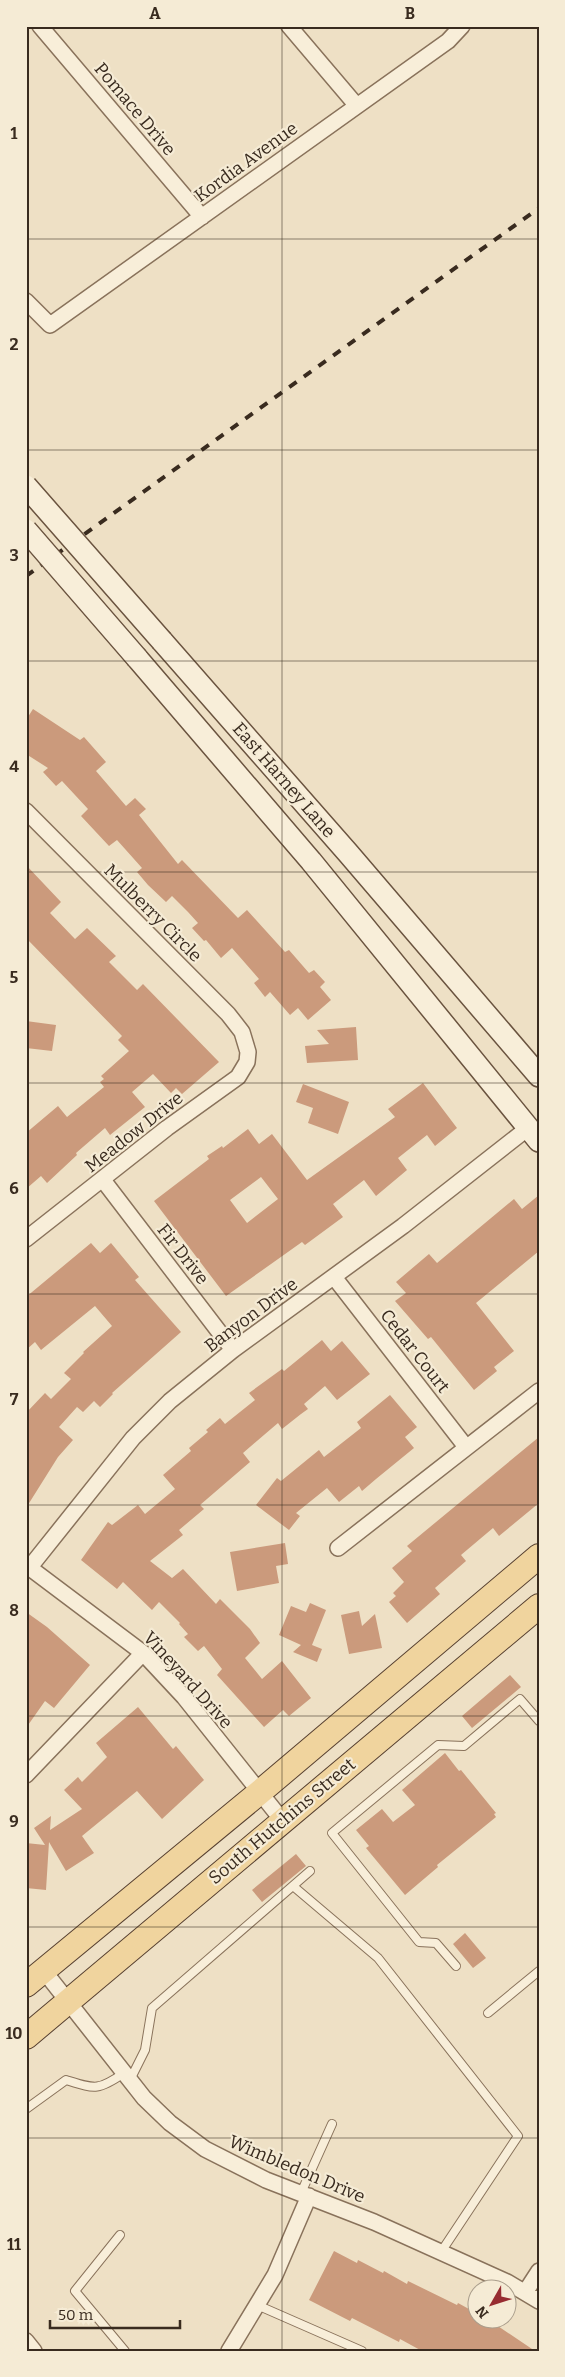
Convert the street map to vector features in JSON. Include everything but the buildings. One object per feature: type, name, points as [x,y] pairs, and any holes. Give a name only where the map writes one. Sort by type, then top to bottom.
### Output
[{"type":"main road","name":"East Harney Lane","points":[[26,486],[342,846],[539,1076]]},
{"type":"main road","name":"East Harney Lane","points":[[26,530],[311,861],[533,1135]]},
{"type":"main road","name":"South Hutchins Street","points":[[35,1978],[260,1792],[539,1556]]},
{"type":"main road","name":"South Hutchins Street","points":[[26,2037],[539,1606]]},
{"type":"street","name":"Pomace Drive","points":[[40,26],[202,217]]},
{"type":"street","points":[[288,26],[357,106]]},
{"type":"street","name":"Kordia Avenue","points":[[26,301],[50,325],[448,40],[462,26]]},
{"type":"street","name":"Mulberry Circle","points":[[26,811],[228,1014],[242,1032],[246,1045]]},
{"type":"street","name":"Meadow Drive","points":[[26,1240],[167,1128],[238,1077],[247,1062],[248,1052],[246,1045]]},
{"type":"street","name":"Banyon Drive","points":[[28,1566],[134,1438],[170,1401],[233,1350],[533,1135]]},
{"type":"street","name":"Fir Drive","points":[[103,1180],[233,1350]]},
{"type":"street","name":"Cedar Court","points":[[334,1277],[466,1447]]},
{"type":"street","points":[[338,1548],[539,1391]]},
{"type":"street","name":"Vineyard Drive","points":[[28,1566],[143,1653],[184,1697],[282,1820]]},
{"type":"street","points":[[26,1774],[143,1653]]},
{"type":"street","name":"Wimbledon Drive","points":[[35,1978],[68,2002],[144,2098],[170,2123],[205,2149],[266,2180],[305,2194],[441,2252],[526,2291],[539,2301]]},
{"type":"street","points":[[229,2351],[275,2275],[305,2194]]},
{"type":"street","points":[[526,2291],[539,2271]]},
{"type":"street","points":[[26,2341],[34,2351]]},
{"type":"lane","points":[[456,1966],[436,1943],[419,1942],[332,1833],[438,1745],[464,1746],[520,1699],[539,1721]]},
{"type":"lane","points":[[26,2109],[66,2080],[93,2088],[127,2076],[145,2050],[152,2008],[310,1871]]},
{"type":"lane","points":[[293,1886],[378,1958],[518,2136],[441,2252]]},
{"type":"lane","points":[[488,2013],[539,1971]]},
{"type":"lane","points":[[305,2194],[332,2124]]},
{"type":"lane","points":[[120,2235],[75,2291],[125,2351]]},
{"type":"lane","points":[[257,2305],[362,2351]]},
{"type":"railway","points":[[26,576],[539,208]]}]
